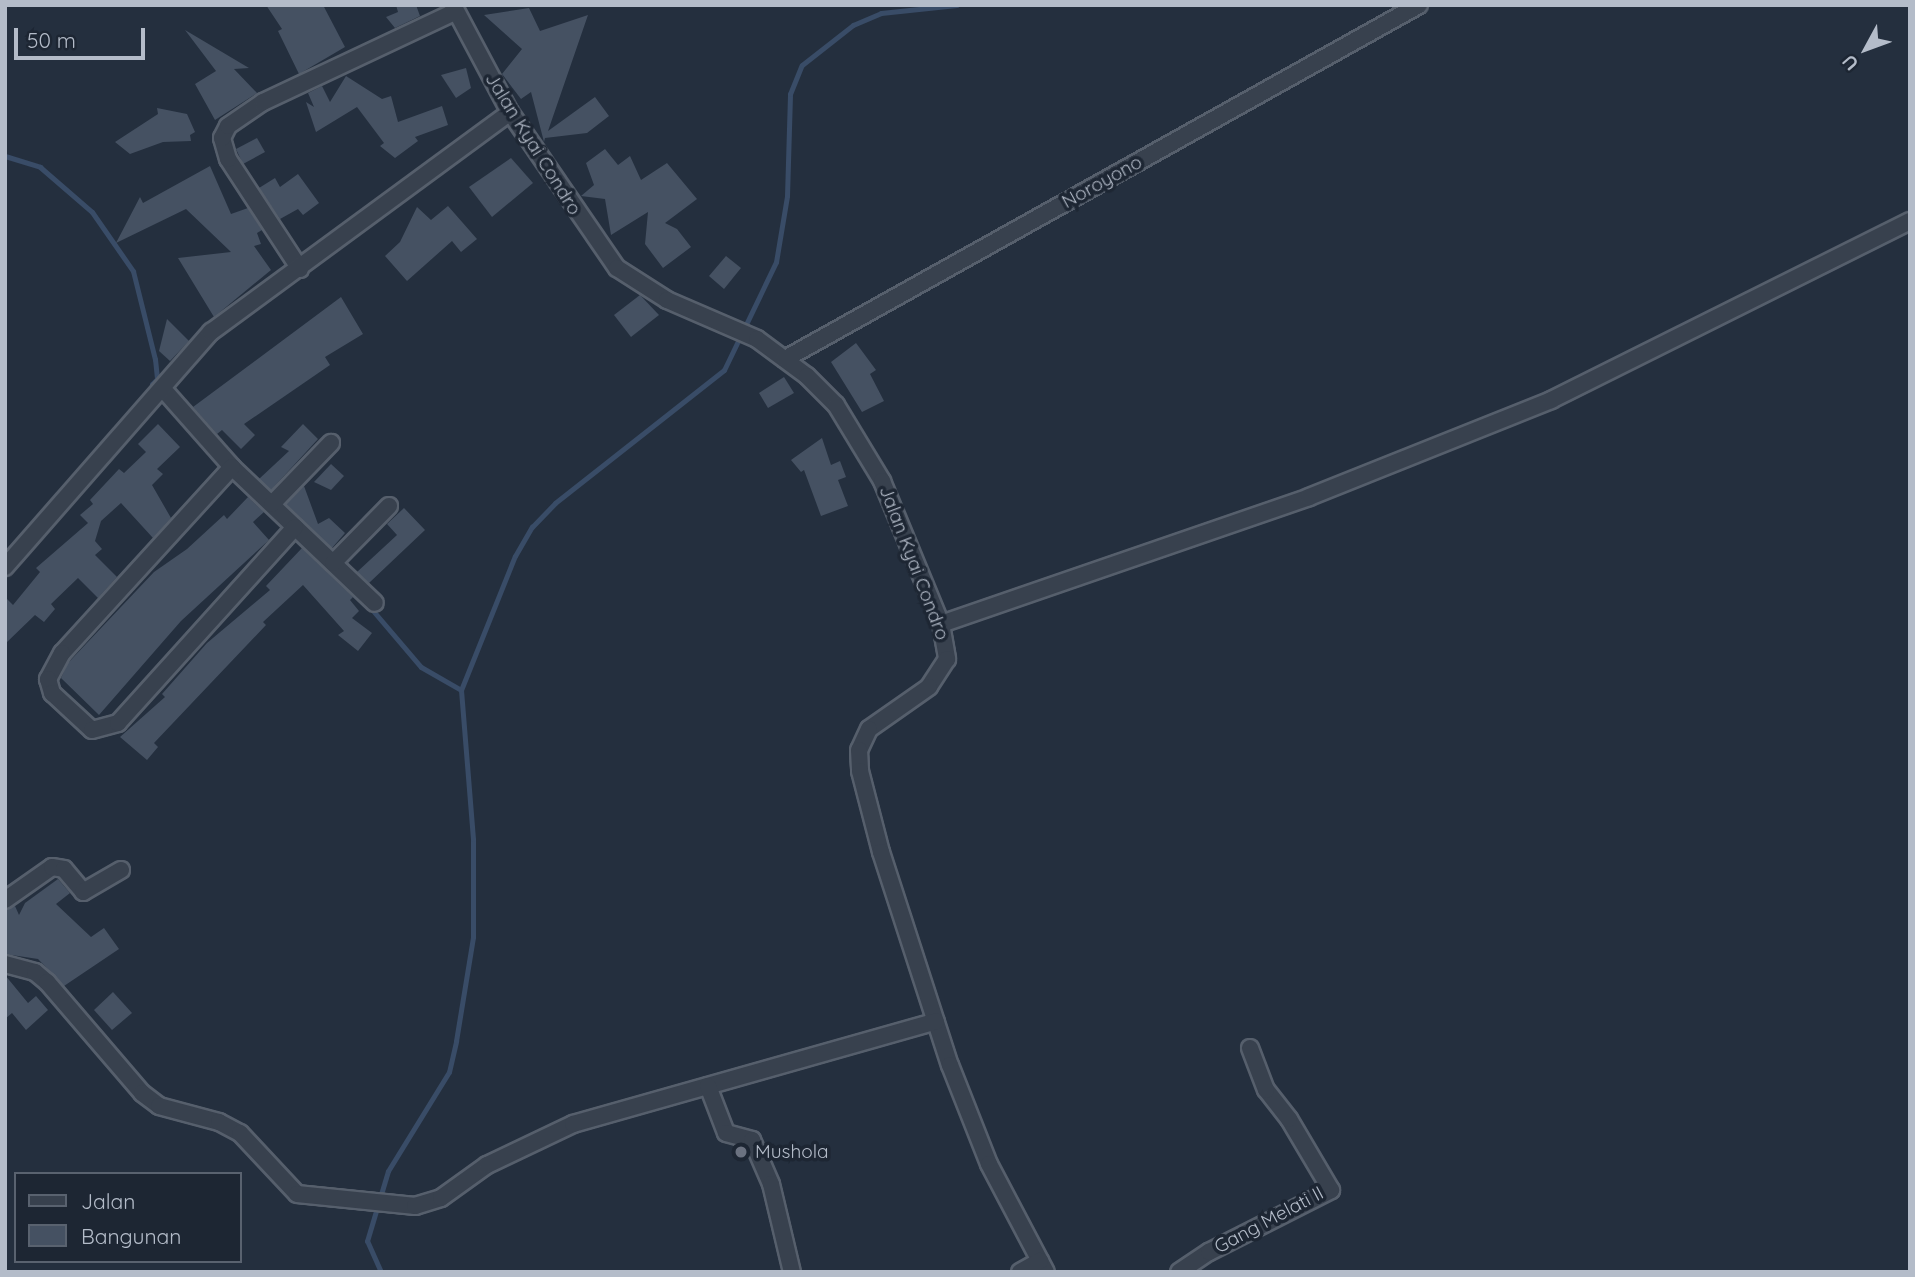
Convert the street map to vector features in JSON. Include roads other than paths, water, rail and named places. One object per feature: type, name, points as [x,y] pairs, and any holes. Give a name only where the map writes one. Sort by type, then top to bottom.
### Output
[{"type":"street","name":"Noroyono","points":[[785,359],[1419,5]]},
{"type":"street","name":"Jalan Kyai Condro","points":[[454,8],[510,112],[617,268],[667,300],[757,339],[785,359],[835,405],[863,445],[942,624],[947,659],[940,675],[922,694],[869,729],[859,750],[881,852],[936,1021],[989,1164],[1043,1266]]},
{"type":"street","points":[[300,269],[228,159],[222,138],[228,126],[263,102],[454,8]]},
{"type":"street","points":[[5,567],[211,332],[510,112]]},
{"type":"street","points":[[942,624],[1309,497],[1550,400],[1910,221]]},
{"type":"street","points":[[159,393],[227,472],[272,504],[291,530],[333,563],[375,603]]},
{"type":"street","points":[[272,504],[331,443]]},
{"type":"street","points":[[227,472],[62,653],[49,675],[52,693],[92,730],[118,723],[291,530]]},
{"type":"street","points":[[333,563],[389,506]]},
{"type":"street","points":[[5,900],[52,867],[64,869],[83,892],[121,870]]},
{"type":"street","points":[[5,964],[35,972],[47,982],[104,1053],[159,1106],[219,1122],[240,1133],[297,1194],[312,1198],[369,1198],[395,1203],[429,1204],[487,1166],[573,1124],[936,1021]]},
{"type":"street","name":"Gang Melati II","points":[[1180,1272],[1209,1252],[1331,1190],[1289,1119],[1266,1090],[1250,1048]]},
{"type":"street","points":[[708,1086],[726,1133],[752,1140],[771,1184],[792,1272]]},
{"type":"street","points":[[1020,1272],[1043,1266]]},
{"type":"waterway","points":[[381,1272],[367,1241],[388,1171],[449,1072],[456,1041],[473,937],[473,839],[461,690],[515,556],[532,527],[555,503],[724,370],[776,262],[787,196],[790,94],[802,65],[853,25],[881,13],[957,5]]},
{"type":"waterway","points":[[5,156],[40,167],[92,212],[133,271],[155,359],[157,379],[152,384],[157,389]]},
{"type":"waterway","points":[[369,606],[421,667],[461,690]]},
{"type":"place","name":"Mushola","points":[[741,1152]]}]
